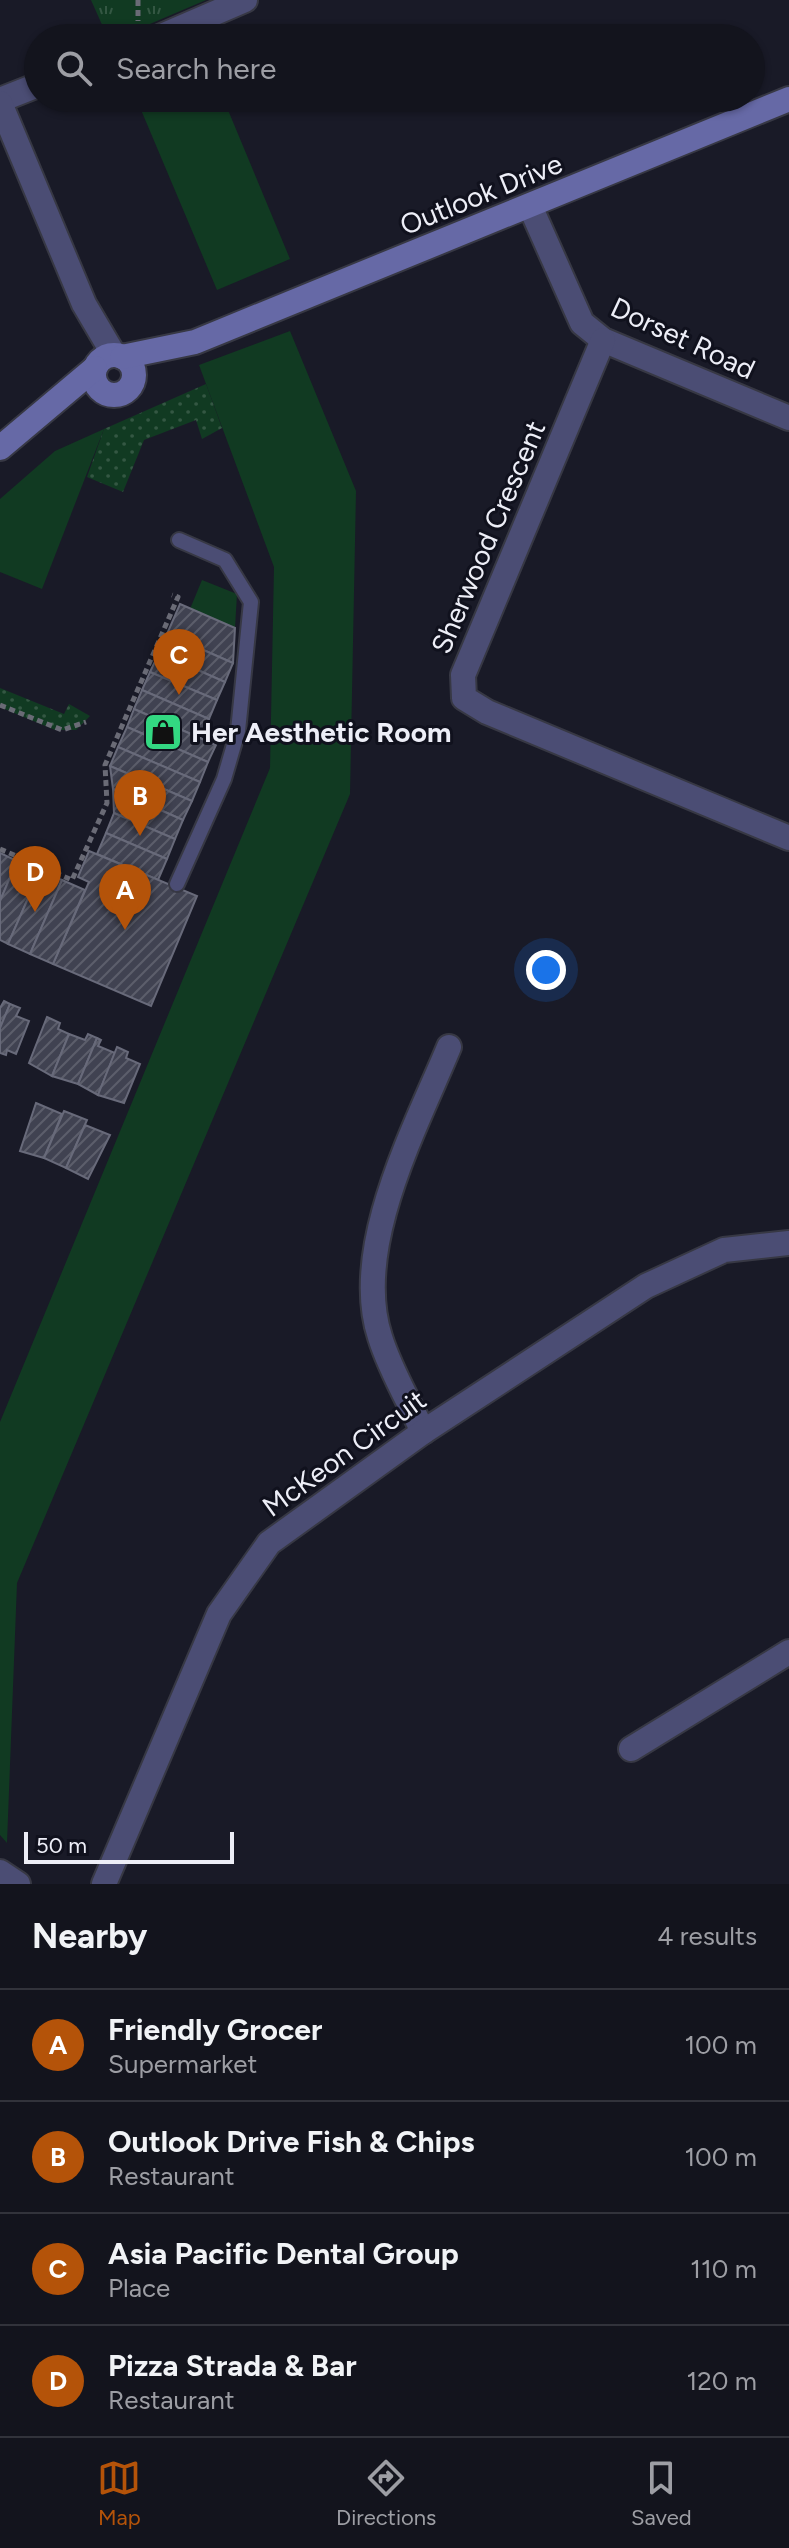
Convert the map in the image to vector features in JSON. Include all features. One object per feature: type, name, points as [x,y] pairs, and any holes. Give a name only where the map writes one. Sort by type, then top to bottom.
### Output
[{"type":"street","points":[[189,24],[245,0]]},
{"type":"street","points":[[24,91],[0,102],[108,360],[132,368],[132,383],[122,394],[106,394],[95,383],[108,360]]},
{"type":"street","name":"Outlook Drive","points":[[765,109],[789,99]]},
{"type":"street","name":"Outlook Drive","points":[[0,448],[108,360],[195,342],[758,112]]},
{"type":"street","name":"Dorset Road","points":[[530,206],[582,323],[603,340],[789,418]]},
{"type":"street","name":"Sherwood Crescent","points":[[603,340],[463,675],[464,698],[487,712],[789,838]]},
{"type":"street","name":"Outlook Drive","points":[[132,383],[195,342]]},
{"type":"street","name":"Outlook Drive","points":[[39,415],[106,394]]},
{"type":"street","points":[[423,1432],[379,1336],[372,1268],[388,1192],[449,1047]]},
{"type":"street","name":"McKeon Circuit","points":[[104,1884],[219,1614],[269,1543],[423,1432],[646,1286],[724,1250],[789,1243]]},
{"type":"street","points":[[631,1749],[789,1652]]},
{"type":"street","points":[[0,1872],[18,1884]]},
{"type":"lane","points":[[177,884],[224,779],[238,731],[251,602],[225,560],[179,540]]},
{"type":"path","points":[[0,849],[72,880],[107,803],[105,765],[116,730],[178,597],[172,595]]},
{"type":"path","points":[[0,705],[62,730],[86,722]]},
{"type":"green space","points":[[91,0],[206,0],[150,24],[102,24]]},
{"type":"green space","points":[[142,112],[229,112],[290,259],[217,290]]},
{"type":"green space","points":[[290,331],[356,491],[350,794],[17,1583],[7,1843],[0,1835],[0,1422],[270,768],[274,567],[199,365]]},
{"type":"green space","points":[[206,384],[222,428],[202,439],[196,420],[144,440],[123,492],[87,477],[104,429]]},
{"type":"green space","points":[[104,429],[42,589],[0,572],[0,499],[55,451]]},
{"type":"green space","points":[[202,580],[237,594],[235,628],[190,609]]},
{"type":"green space","points":[[0,688],[64,714],[69,704],[90,716],[76,730],[55,730],[0,707]]},
{"type":"building","points":[[180,604],[235,628],[233,663],[167,634]]},
{"type":"building","points":[[167,634],[233,663],[225,682],[159,653]]},
{"type":"building","points":[[159,653],[225,682],[217,700],[150,672]]},
{"type":"building","points":[[150,672],[217,700],[209,719],[142,690]]},
{"type":"building","points":[[142,690],[209,719],[200,738],[134,709]]},
{"type":"building","name":"Her Aesthetic Room","points":[[134,709],[216,745],[208,762],[127,727]]},
{"type":"building","points":[[127,727],[208,762],[200,782],[118,747]]},
{"type":"building","points":[[118,747],[200,782],[192,801],[110,766]]},
{"type":"building","points":[[110,766],[192,801],[183,820],[113,789]]},
{"type":"building","points":[[113,789],[183,820],[175,839],[114,813]]},
{"type":"building","points":[[114,813],[175,839],[167,859],[106,833]]},
{"type":"building","points":[[106,833],[167,859],[158,880],[97,854]]},
{"type":"building","points":[[89,851],[197,896],[151,1006],[53,964],[89,882],[78,877]]},
{"type":"building","points":[[0,853],[17,861],[0,901]]},
{"type":"building","points":[[17,861],[40,871],[8,944],[0,940],[0,901]]},
{"type":"building","points":[[40,871],[62,880],[30,954],[8,944]]},
{"type":"building","points":[[62,880],[85,890],[53,964],[30,954]]},
{"type":"building","points":[[4,1001],[10,1004],[0,1028],[0,1008]]},
{"type":"building","points":[[10,1004],[20,1008],[16,1016],[29,1021],[16,1054],[7,1050],[6,1055],[0,1053],[0,1028]]},
{"type":"building","points":[[47,1017],[60,1023],[58,1029],[69,1034],[52,1076],[29,1063]]},
{"type":"building","points":[[69,1034],[85,1040],[88,1034],[97,1038],[78,1084],[52,1076]]},
{"type":"building","points":[[97,1038],[101,1040],[98,1046],[115,1053],[98,1095],[78,1084]]},
{"type":"building","points":[[117,1047],[128,1052],[126,1058],[140,1064],[124,1103],[98,1095]]},
{"type":"building","points":[[36,1103],[62,1114],[44,1158],[20,1151]]},
{"type":"building","points":[[64,1111],[87,1120],[66,1168],[44,1158]]},
{"type":"building","points":[[85,1125],[110,1135],[88,1179],[66,1168]]},
{"type":"place","name":"Asia Pacific Dental Group","points":[[179,695]]},
{"type":"place","name":"Her Aesthetic Room","points":[[163,732]]},
{"type":"place","name":"Outlook Drive Fish & Chips","points":[[140,836]]},
{"type":"place","name":"Pizza Strada & Bar","points":[[35,912]]},
{"type":"place","name":"Friendly Grocer","points":[[125,930]]}]
